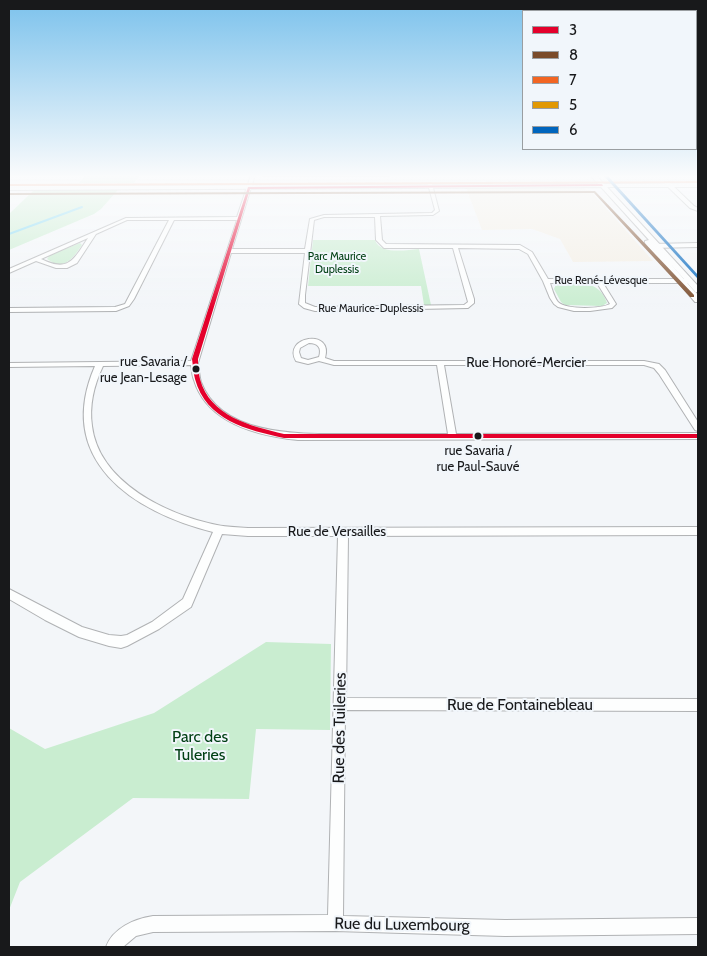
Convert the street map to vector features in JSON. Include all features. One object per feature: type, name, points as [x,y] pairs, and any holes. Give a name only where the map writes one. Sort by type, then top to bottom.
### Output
[{"type":"street","points":[[9,271],[125,220]]},
{"type":"street","points":[[9,310],[109,310],[127,305],[172,220]]},
{"type":"street","points":[[240,220],[194,363],[196,378],[201,392],[216,408],[236,422],[264,432],[298,437],[698,436]]},
{"type":"street","name":"Rue Maurice-Duplessis","points":[[312,220],[310,222],[301,299],[302,304],[306,307],[315,309],[463,308],[472,301],[455,247]]},
{"type":"street","name":"Rue René-Lévesque","points":[[377,220],[379,240],[384,246],[513,246],[524,248],[530,253],[546,281],[690,280]]},
{"type":"street","points":[[626,220],[698,300]]},
{"type":"street","points":[[634,220],[660,246],[698,290]]},
{"type":"street","points":[[36,259],[55,267],[75,262],[94,233]]},
{"type":"street","points":[[651,246],[698,245]]},
{"type":"street","points":[[230,251],[307,251]]},
{"type":"street","points":[[546,281],[555,301],[562,306],[570,309],[610,307],[613,304],[612,300],[599,281]]},
{"type":"street","name":"Rue Honoré-Mercier","points":[[320,358],[334,363],[649,364],[664,374],[698,428]]},
{"type":"street","points":[[9,365],[194,363]]},
{"type":"street","points":[[440,363],[453,437]]},
{"type":"street","name":"Rue de Versailles","points":[[100,364],[89,394],[87,412],[93,444],[102,462],[119,483],[142,501],[181,519],[219,530],[248,532],[698,531]]},
{"type":"street","points":[[9,594],[55,620],[86,634],[113,641],[128,640],[180,610],[187,603],[219,530]]},
{"type":"street","name":"Rue des Tuileries","points":[[335,923],[341,704],[343,532]]},
{"type":"street","name":"Rue de Fontainebleau","points":[[341,704],[698,705]]},
{"type":"street","name":"Rue du Luxembourg","points":[[114,947],[123,936],[138,926],[335,923],[505,928],[698,926]]},
{"type":"shaded area","points":[[478,220],[616,220],[653,261],[573,262],[560,239],[532,229],[482,230]]},
{"type":"green space","points":[[9,220],[81,220],[9,250]]},
{"type":"green space","name":"Parc Maurice Duplessis","points":[[313,240],[375,240],[378,245],[388,250],[419,249],[431,305],[424,305],[421,286],[308,286]]},
{"type":"green space","points":[[80,243],[82,245],[68,262],[58,264],[47,259],[50,255]]},
{"type":"green space","points":[[572,282],[593,286],[604,295],[607,303],[602,306],[565,305],[561,302],[554,289],[556,284]]},
{"type":"green space","name":"Parc des Tuleries","points":[[266,642],[331,644],[330,730],[256,729],[249,799],[133,798],[20,882],[9,910],[9,728],[45,749],[154,713]]},
{"type":"waterway","points":[[9,234],[48,220]]},
{"type":"transit line","name":"3","points":[[239,220],[195,359],[197,377],[202,392],[222,414],[236,422],[251,428],[284,436],[698,436]]},
{"type":"transit line","name":"8","points":[[621,220],[692,296]]},
{"type":"transit line","name":"6","points":[[646,220],[698,277]]},
{"type":"place","name":"rue Savaria / rue Jean-Lesage","points":[[196,369]]},
{"type":"place","name":"rue Savaria / rue Paul-Sauvé","points":[[478,436]]}]
